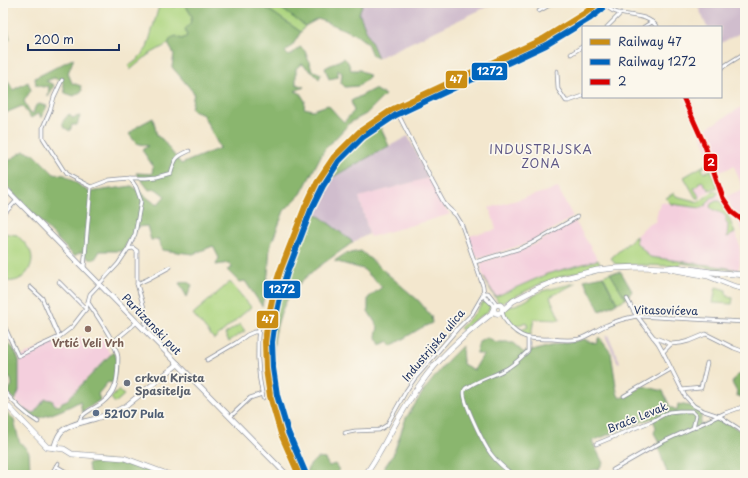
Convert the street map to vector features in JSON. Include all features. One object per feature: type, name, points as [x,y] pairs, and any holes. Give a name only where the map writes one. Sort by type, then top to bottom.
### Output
[{"type":"main road","name":"Partizanski put","points":[[3,186],[287,475]]},
{"type":"main road","points":[[366,475],[398,419],[433,367],[465,334],[513,301],[534,290],[561,279],[597,270],[634,267],[676,267],[745,275]]},
{"type":"main road","points":[[667,268],[708,276],[745,289]]},
{"type":"main road","points":[[54,448],[62,431],[79,423],[104,416],[126,406],[178,364]]},
{"type":"main road","points":[[3,401],[47,447],[64,449],[72,454],[124,458],[170,475]]},
{"type":"street","points":[[539,11],[553,3]]},
{"type":"street","points":[[603,3],[612,10],[644,17],[656,26]]},
{"type":"street","points":[[609,26],[621,13]]},
{"type":"street","points":[[646,26],[652,22]]},
{"type":"street","points":[[571,54],[582,47]]},
{"type":"street","points":[[722,67],[745,53]]},
{"type":"street","points":[[557,71],[558,89],[566,101],[582,96]]},
{"type":"street","points":[[62,80],[43,127],[43,138],[66,174],[91,187],[109,180],[157,177],[170,173],[174,162],[179,155],[189,151]]},
{"type":"street","points":[[683,98],[705,146],[723,198],[733,213],[745,222]]},
{"type":"street","points":[[397,112],[446,206],[456,214],[461,223],[483,286],[484,296],[514,330],[520,335],[528,338],[528,351],[517,361],[506,370],[476,382],[465,389],[463,393],[465,401],[485,446],[499,463],[513,475]]},
{"type":"street","points":[[3,323],[18,356],[59,337],[72,327],[86,309],[90,294],[118,264],[128,249],[135,234],[140,201],[136,187],[130,178]]},
{"type":"street","points":[[84,268],[91,187]]},
{"type":"street","points":[[3,215],[17,200]]},
{"type":"street","points":[[475,262],[521,248],[577,217]]},
{"type":"street","points":[[128,249],[133,248],[138,251],[137,284],[144,308],[146,326],[144,329]]},
{"type":"street","points":[[137,284],[170,266]]},
{"type":"street","points":[[59,282],[86,309]]},
{"type":"street","points":[[483,286],[495,302],[498,311]]},
{"type":"street","points":[[30,287],[42,298],[59,337]]},
{"type":"street","points":[[484,296],[486,292],[488,293]]},
{"type":"street","name":"Industrijska ulica","points":[[345,433],[379,430],[387,425],[415,378],[472,314],[484,296]]},
{"type":"street","points":[[627,299],[636,316],[663,352],[685,396],[694,406],[719,416],[745,434]]},
{"type":"street","points":[[79,423],[79,420],[82,417],[109,396],[115,387],[118,357],[118,352],[113,342],[88,302]]},
{"type":"street","name":"Vitasovićeva","points":[[528,338],[572,340],[586,336],[606,325],[636,316],[745,322]]},
{"type":"street","points":[[230,417],[250,398],[262,396],[258,361],[258,332],[260,318]]},
{"type":"street","points":[[113,342],[137,322]]},
{"type":"street","points":[[207,360],[247,335],[258,332]]},
{"type":"street","points":[[652,336],[671,344],[689,341],[706,334],[745,352]]},
{"type":"street","points":[[663,352],[671,344]]},
{"type":"street","points":[[681,390],[701,388],[707,363]]},
{"type":"street","points":[[624,396],[671,369]]},
{"type":"street","points":[[3,390],[25,414],[38,422]]},
{"type":"street","points":[[693,428],[696,415],[692,411],[694,406]]},
{"type":"street","points":[[613,470],[660,443],[725,412],[745,406]]},
{"type":"street","name":"Braće Levak","points":[[596,444],[652,421],[669,412],[692,411]]},
{"type":"street","points":[[51,475],[57,464],[70,475]]},
{"type":"shaded area","points":[[363,3],[495,3],[378,58],[359,13]]},
{"type":"shaded area","points":[[745,3],[745,38],[742,32],[722,42],[722,26],[707,26],[697,4]]},
{"type":"shaded area","points":[[745,105],[745,235],[730,207],[727,196],[743,189],[734,166],[717,173],[700,132]]},
{"type":"shaded area","points":[[408,136],[428,178],[359,197],[369,234],[353,242],[309,208],[320,184]]},
{"type":"shaded area","points":[[428,178],[446,209],[451,214],[370,237],[359,197]]},
{"type":"shaded area","points":[[703,181],[710,191],[700,198],[694,188],[699,185],[698,183]]},
{"type":"shaded area","points":[[558,188],[573,217],[531,242],[481,258],[477,257],[468,236],[496,230],[489,208]]},
{"type":"shaded area","points":[[718,192],[724,206],[720,201],[714,202],[726,217],[726,223],[728,223],[727,237],[735,233],[738,239],[740,263],[738,270],[650,257],[636,242],[636,236],[649,223],[655,222],[660,202],[701,208],[706,205],[711,198],[718,194]]},
{"type":"shaded area","points":[[575,221],[598,260],[547,274],[500,296],[495,296],[484,278],[481,269],[481,264],[483,262],[533,245]]},
{"type":"shaded area","points":[[745,235],[745,251],[741,238]]},
{"type":"shaded area","points":[[101,335],[110,354],[66,400],[30,414],[17,402],[20,357],[56,341],[62,348],[76,350],[80,336],[92,343]]},
{"type":"shaded area","points":[[608,335],[620,362],[618,363],[605,336]]},
{"type":"green space","points":[[167,3],[175,7],[179,3],[184,3],[192,16],[187,36],[182,39],[171,38],[168,44],[148,55],[130,70],[129,65],[136,61],[147,48],[159,6]]},
{"type":"green space","points":[[184,3],[259,3],[301,32],[292,46],[285,52],[289,56],[300,47],[305,51],[312,70],[321,74],[319,79],[302,64],[296,68],[296,84],[304,87],[295,91],[300,93],[305,101],[304,108],[313,110],[328,105],[344,122],[354,111],[351,101],[374,89],[385,95],[366,114],[351,122],[324,150],[301,194],[284,211],[270,247],[268,274],[262,306],[245,281],[239,282],[227,270],[232,268],[229,263],[216,265],[219,258],[213,246],[193,254],[162,250],[158,239],[151,240],[147,226],[138,227],[129,239],[123,251],[100,251],[95,259],[89,259],[81,252],[74,256],[3,183],[3,164],[24,151],[34,154],[54,174],[65,175],[89,192],[132,186],[157,205],[165,196],[156,189],[149,190],[136,173],[152,174],[153,166],[142,150],[148,146],[136,143],[129,134],[138,126],[153,118],[157,136],[162,139],[181,164],[220,148],[203,115],[191,109],[194,93],[172,67],[174,54],[168,44],[171,38],[176,36],[182,39],[187,36],[185,29],[190,24],[192,16]]},
{"type":"green space","points":[[259,3],[274,3],[305,26],[301,32]]},
{"type":"green space","points":[[274,3],[363,3],[359,13],[378,58],[372,55],[367,43],[355,34],[318,19],[305,26]]},
{"type":"green space","points":[[3,10],[10,39],[3,43]]},
{"type":"green space","points":[[74,58],[68,73],[72,83],[81,86],[82,91],[74,96],[65,93],[63,82],[54,78],[46,81],[54,85],[48,97],[49,86],[43,87],[36,85],[35,78]]},
{"type":"green space","points":[[344,58],[348,62],[351,70],[360,70],[370,76],[359,86],[345,87],[341,83],[342,73],[338,70],[338,77],[329,79],[325,68]]},
{"type":"green space","points":[[3,73],[13,90],[28,82],[31,90],[24,101],[30,113],[33,114],[35,107],[39,104],[47,106],[41,118],[39,113],[31,118],[22,106],[3,114]]},
{"type":"green space","points":[[69,114],[72,118],[80,116],[77,125],[72,125],[70,131],[63,127],[63,121]]},
{"type":"green space","points":[[378,122],[389,146],[320,184],[334,162],[356,137]]},
{"type":"green space","points":[[708,163],[702,168],[704,173],[711,170],[718,187],[709,190],[702,181],[698,183],[699,185],[694,188],[700,198],[696,198],[684,177]]},
{"type":"green space","points":[[714,191],[718,192],[716,196],[711,198],[706,205],[701,208],[671,204],[666,198],[674,193],[676,196],[699,202]]},
{"type":"green space","points":[[716,201],[720,201],[724,206],[735,233],[727,237],[728,224],[726,223],[726,217],[710,207],[711,204]]},
{"type":"green space","points":[[309,208],[353,242],[305,278],[290,295],[283,307],[275,334],[273,347],[272,389],[268,371],[268,328],[273,297],[300,226]]},
{"type":"green space","points":[[3,233],[17,235],[31,253],[32,262],[28,271],[17,280],[3,280]]},
{"type":"green space","points":[[636,236],[636,242],[650,257],[738,270],[711,268],[681,263],[680,265],[670,266],[615,264],[611,258]]},
{"type":"green space","points":[[361,251],[419,301],[431,316],[432,323],[391,346],[388,341],[380,345],[376,336],[378,327],[368,311],[368,298],[382,287],[363,269],[334,261],[345,254]]},
{"type":"green space","points":[[598,260],[601,266],[559,277],[538,285],[502,303],[498,302],[484,278],[495,296],[497,296],[547,274]]},
{"type":"green space","points":[[621,272],[632,291],[626,299],[610,273]]},
{"type":"green space","points":[[610,273],[626,299],[617,303],[603,276]]},
{"type":"green space","points":[[603,276],[617,303],[600,311],[584,280]]},
{"type":"green space","points":[[187,282],[192,285],[187,297],[179,283]]},
{"type":"green space","points":[[230,282],[251,307],[214,339],[193,314]]},
{"type":"green space","points":[[576,283],[550,297],[560,320],[534,319],[531,335],[517,330],[528,327],[526,322],[514,327],[504,314],[509,307],[523,302],[542,291]]},
{"type":"green space","points":[[716,287],[726,290],[728,297],[733,298],[732,304],[713,303]]},
{"type":"green space","points":[[484,302],[488,302],[490,307],[488,311],[471,322],[463,331],[460,328]]},
{"type":"green space","points":[[240,324],[245,331],[229,341],[225,334]]},
{"type":"green space","points":[[599,337],[611,353],[617,392],[620,398],[643,386],[663,391],[670,407],[677,410],[678,404],[690,406],[702,412],[700,426],[719,418],[739,430],[745,436],[745,459],[741,468],[741,475],[668,475],[657,444],[659,442],[654,433],[656,427],[652,418],[592,441],[603,463],[598,470],[588,472],[585,475],[379,475],[393,455],[406,418],[425,389],[449,359],[462,346],[463,364],[474,370],[483,355],[476,353],[479,342],[487,338],[496,343],[513,343],[524,353],[584,339],[596,344]]},
{"type":"green space","points":[[3,342],[6,342],[13,348],[19,360],[19,391],[15,401],[8,393],[12,385],[11,379],[3,375]]},
{"type":"green space","points":[[113,352],[117,358],[114,382],[108,382],[98,394],[100,400],[82,412],[80,401],[58,412],[35,419],[23,409],[34,413],[45,399],[52,400],[55,405],[60,406],[62,402],[67,400]]},
{"type":"green space","points":[[745,374],[745,394],[741,397],[736,395],[737,392],[732,383],[737,375]]},
{"type":"green space","points":[[119,390],[124,395],[115,403],[111,398]]},
{"type":"green space","points":[[3,408],[14,420],[19,441],[29,452],[30,469],[16,475],[3,475]]},
{"type":"green space","points":[[317,458],[325,459],[329,466],[335,464],[339,470],[336,473],[337,475],[306,475],[308,468]]},
{"type":"green space","points":[[100,461],[117,462],[141,468],[158,475],[92,475],[89,471],[88,464]]},
{"type":"rail line","name":"47","points":[[299,475],[281,434],[270,396],[266,369],[265,342],[268,319],[280,271],[305,207],[317,182],[334,157],[359,132],[393,109],[543,39],[585,13],[598,3]]},
{"type":"rail line","name":"1272","points":[[305,472],[288,432],[277,395],[273,368],[272,342],[275,320],[287,273],[311,210],[323,186],[339,161],[363,137],[396,115],[546,45],[589,19],[602,9]]},
{"type":"transit line","name":"2","points":[[683,98],[705,146],[723,198],[733,213],[745,222]]},
{"type":"place","name":"Vrtić Veli Vrh","points":[[88,329]]},
{"type":"place","name":"crkva Krista Spasitelja","points":[[127,383]]},
{"type":"place","name":"52107 Pula","points":[[96,413]]},
{"type":"district","name":"INDUSTRIJSKA ZONA","points":[[541,156]]}]
